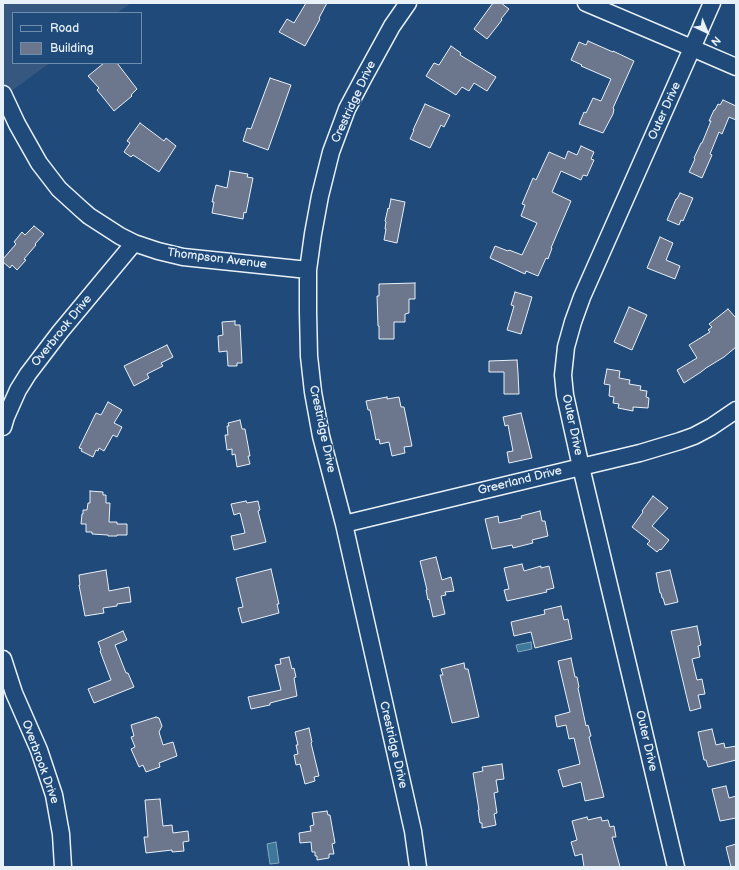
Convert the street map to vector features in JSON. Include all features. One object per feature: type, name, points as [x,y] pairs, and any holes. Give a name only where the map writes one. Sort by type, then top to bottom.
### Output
[{"type":"street","name":"Crestridge Drive","points":[[408,3],[379,48],[348,109],[331,152],[320,196],[313,234],[308,270],[308,312],[309,356],[313,392],[321,436],[344,524],[413,831],[418,867]]},
{"type":"street","points":[[586,3],[736,67]]},
{"type":"street","name":"Outer Drive","points":[[676,867],[581,467],[565,395],[563,375],[566,347],[582,297],[712,3]]},
{"type":"street","name":"Thompson Avenue","points":[[4,96],[17,124],[39,163],[59,189],[80,209],[108,229],[134,243],[183,257],[308,270]]},
{"type":"street","name":"Overbrook Drive","points":[[3,427],[18,390],[28,374],[60,332],[134,243]]},
{"type":"street","name":"Greerland Drive","points":[[344,524],[640,453],[694,436],[736,410]]},
{"type":"street","name":"Overbrook Drive","points":[[3,659],[14,693],[39,750],[54,795],[61,834],[63,867]]},
{"type":"shaded area","points":[[3,3],[131,3],[118,12],[12,12],[12,64],[49,64],[3,97]]},
{"type":"shaded area","points":[[531,642],[532,649],[518,652],[516,645]]},
{"type":"shaded area","points":[[276,842],[279,863],[270,864],[267,844]]},
{"type":"building","points":[[306,3],[327,3],[305,46],[279,32],[287,19],[294,23]]},
{"type":"building","points":[[493,3],[501,3],[509,9],[487,39],[474,29]]},
{"type":"building","points":[[588,41],[634,61],[613,108],[613,114],[603,133],[579,124],[584,112],[586,113],[593,98],[601,101],[611,79],[571,60],[579,42],[586,45]]},
{"type":"building","points":[[451,46],[461,53],[460,55],[496,77],[487,91],[474,83],[469,91],[462,87],[456,95],[426,76],[434,63],[439,65]]},
{"type":"building","points":[[103,64],[118,64],[137,89],[131,95],[132,96],[114,111],[97,90],[99,88],[88,76]]},
{"type":"building","points":[[270,78],[291,85],[268,150],[243,141],[247,128],[251,129]]},
{"type":"building","points":[[723,100],[736,106],[736,120],[729,117],[722,134],[719,132],[710,154],[712,155],[702,178],[689,172],[711,121],[709,121],[714,110]]},
{"type":"building","points":[[425,104],[450,115],[444,127],[441,125],[430,148],[410,139]]},
{"type":"building","points":[[140,123],[164,141],[166,138],[176,146],[159,172],[133,155],[131,157],[124,152],[130,143],[127,141]]},
{"type":"building","points":[[581,146],[594,152],[591,159],[594,160],[587,176],[583,175],[581,180],[561,171],[552,192],[571,201],[551,248],[548,259],[546,258],[538,276],[526,271],[525,274],[490,258],[495,246],[522,255],[537,223],[521,216],[525,205],[522,204],[533,178],[536,180],[549,152],[565,159],[568,151],[577,155]]},
{"type":"building","points":[[230,171],[248,174],[247,177],[253,178],[246,213],[244,212],[243,219],[212,213],[214,202],[212,202],[216,185],[227,188]]},
{"type":"building","points":[[680,193],[693,198],[683,221],[681,220],[679,225],[667,220]]},
{"type":"building","points":[[391,199],[405,202],[397,243],[384,240],[386,229],[385,221]]},
{"type":"building","points":[[34,226],[44,234],[24,259],[26,260],[17,270],[12,265],[10,268],[3,262],[3,259],[16,244],[14,242],[22,232],[25,235]]},
{"type":"building","points":[[660,237],[673,243],[666,260],[680,266],[675,279],[647,268]]},
{"type":"building","points":[[415,283],[415,299],[409,299],[409,313],[405,314],[405,322],[394,322],[394,339],[379,339],[377,296],[379,296],[379,284]]},
{"type":"building","points":[[515,292],[532,297],[521,334],[507,330],[514,306],[511,305]]},
{"type":"building","points":[[629,307],[647,315],[632,350],[614,342]]},
{"type":"building","points":[[728,309],[736,318],[736,347],[724,357],[684,383],[677,370],[697,358],[689,345],[710,332],[708,330],[712,327],[709,324]]},
{"type":"building","points":[[235,321],[235,325],[240,325],[242,363],[237,363],[237,366],[228,366],[227,351],[219,352],[218,336],[223,335],[222,322]]},
{"type":"building","points":[[167,345],[173,357],[161,363],[163,366],[147,374],[149,378],[134,386],[124,366]]},
{"type":"building","points":[[517,360],[519,394],[504,394],[504,372],[489,372],[489,361]]},
{"type":"building","points":[[607,369],[620,371],[619,378],[630,380],[629,384],[641,386],[640,390],[647,391],[646,397],[649,398],[648,408],[633,407],[633,411],[618,408],[619,404],[613,403],[614,397],[609,396],[610,385],[604,384]]},
{"type":"building","points":[[387,397],[387,399],[399,397],[401,407],[404,407],[412,446],[404,447],[405,453],[392,456],[389,442],[380,444],[379,439],[376,440],[370,410],[368,410],[366,401]]},
{"type":"building","points":[[108,402],[122,410],[114,423],[122,427],[117,437],[113,435],[104,451],[99,448],[98,451],[96,450],[93,457],[81,451],[82,449],[79,448],[96,413],[101,415]]},
{"type":"building","points":[[521,413],[532,458],[509,463],[507,452],[513,451],[508,425],[505,426],[503,417]]},
{"type":"building","points":[[240,420],[242,429],[245,429],[250,464],[237,467],[235,454],[232,455],[232,449],[227,450],[225,435],[228,435],[228,423]]},
{"type":"building","points":[[90,491],[103,492],[103,495],[106,495],[106,503],[110,503],[109,522],[127,524],[127,535],[108,536],[86,532],[86,524],[81,524],[83,510],[87,510],[88,503],[90,503]]},
{"type":"building","points":[[653,496],[668,508],[652,526],[669,540],[661,550],[660,549],[657,552],[647,544],[650,541],[632,527]]},
{"type":"building","points":[[246,501],[247,503],[258,501],[260,510],[258,511],[266,542],[234,550],[231,536],[245,533],[240,513],[234,515],[231,504]]},
{"type":"building","points":[[540,511],[542,521],[545,521],[548,536],[532,540],[533,543],[513,548],[512,545],[492,549],[485,519],[498,516],[499,523],[522,518],[521,516]]},
{"type":"building","points":[[436,557],[442,580],[451,577],[454,591],[445,592],[446,595],[441,596],[445,614],[433,617],[420,561]]},
{"type":"building","points":[[522,564],[524,571],[541,566],[541,568],[549,566],[554,588],[546,590],[547,592],[507,601],[504,590],[509,589],[504,568]]},
{"type":"building","points":[[271,569],[279,604],[277,604],[279,613],[242,623],[238,608],[243,607],[236,578]]},
{"type":"building","points":[[106,570],[109,591],[129,587],[131,602],[103,608],[104,613],[85,616],[79,585],[79,575]]},
{"type":"building","points":[[670,570],[678,602],[665,605],[660,593],[656,573]]},
{"type":"building","points":[[561,606],[564,620],[568,619],[572,639],[535,648],[531,632],[514,636],[511,622],[545,614],[544,610]]},
{"type":"building","points":[[697,626],[701,645],[698,646],[700,657],[692,659],[697,680],[702,679],[705,694],[698,695],[701,708],[690,711],[671,631]]},
{"type":"building","points":[[123,631],[127,640],[115,645],[126,673],[128,673],[134,687],[94,703],[88,689],[111,680],[98,642]]},
{"type":"building","points":[[289,657],[296,677],[294,678],[297,696],[270,703],[270,705],[251,709],[248,697],[281,690],[275,665],[281,664],[280,659]]},
{"type":"building","points":[[571,658],[575,677],[577,677],[586,726],[588,725],[591,736],[589,737],[604,797],[585,801],[581,782],[563,787],[558,770],[580,764],[574,738],[569,739],[566,725],[557,727],[555,716],[570,712],[558,661]]},
{"type":"building","points":[[464,663],[465,669],[468,669],[479,717],[452,723],[440,675],[443,675],[441,669]]},
{"type":"building","points":[[156,717],[159,718],[162,726],[159,732],[163,745],[173,742],[177,756],[159,763],[160,767],[146,772],[143,765],[139,767],[131,749],[135,747],[131,737],[134,736],[131,725]]},
{"type":"building","points":[[309,728],[319,776],[314,777],[315,781],[305,784],[300,764],[296,765],[294,755],[298,754],[296,745],[298,745],[295,732]]},
{"type":"building","points":[[712,729],[716,745],[724,743],[725,748],[736,746],[736,760],[708,767],[706,760],[704,760],[698,732]]},
{"type":"building","points":[[502,764],[504,779],[496,780],[498,792],[494,793],[497,813],[494,814],[496,825],[482,828],[473,773],[483,771],[482,767]]},
{"type":"building","points":[[726,786],[729,798],[736,796],[736,818],[720,821],[712,789]]},
{"type":"building","points":[[160,799],[163,826],[172,825],[173,833],[188,831],[189,841],[183,842],[184,851],[172,852],[172,850],[146,853],[144,837],[148,837],[145,800]]},
{"type":"building","points":[[327,811],[328,815],[330,815],[335,843],[332,844],[334,854],[329,854],[329,858],[317,860],[315,852],[312,852],[311,842],[300,843],[299,833],[311,831],[310,826],[314,825],[312,813]]},
{"type":"building","points":[[587,817],[588,820],[601,817],[602,821],[608,820],[610,827],[614,826],[616,837],[612,837],[620,867],[584,867],[582,854],[575,856],[571,842],[577,840],[572,821]]},
{"type":"building","points":[[736,844],[736,867],[731,867],[726,847]]}]
